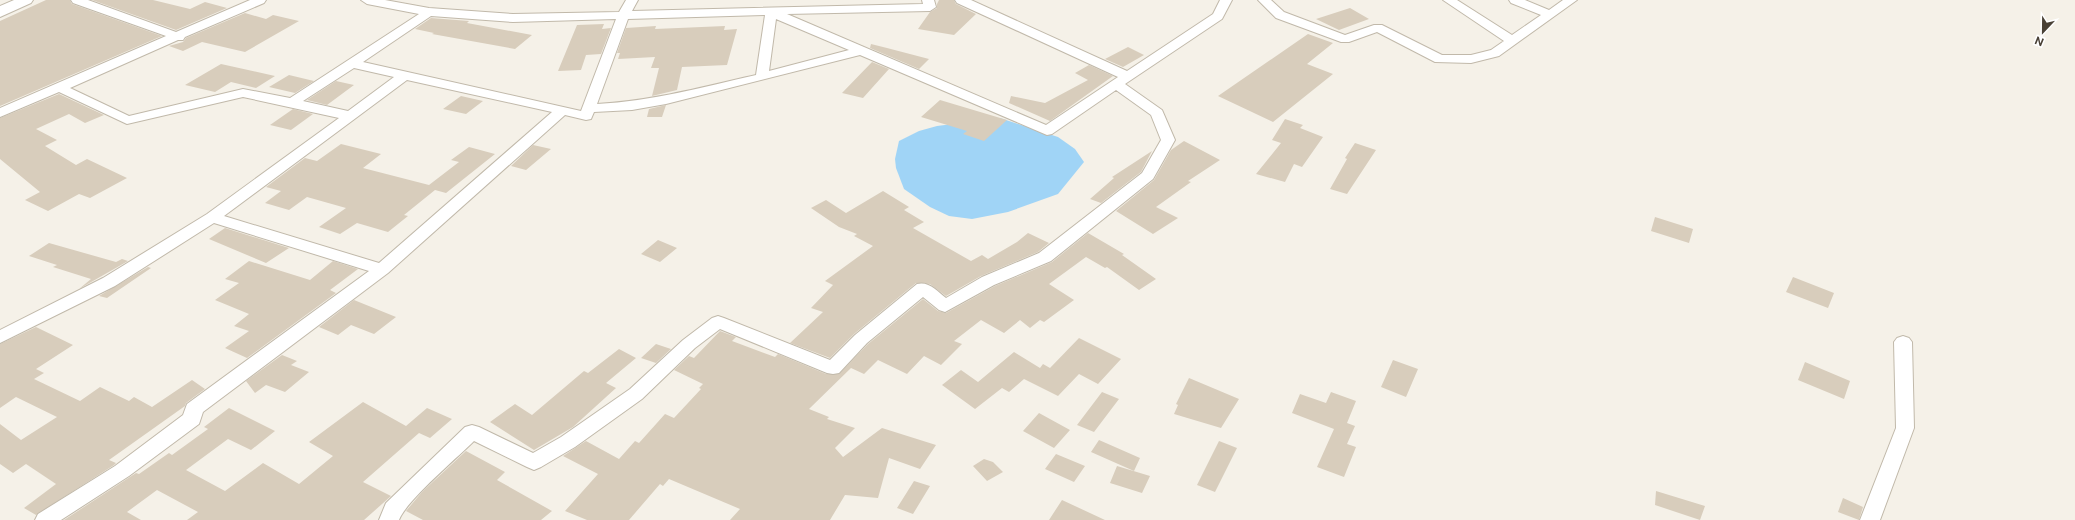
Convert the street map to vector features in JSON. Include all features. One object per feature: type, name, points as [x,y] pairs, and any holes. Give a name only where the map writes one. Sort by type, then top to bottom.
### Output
[{"type":"street","points":[[0,12],[26,0]]},
{"type":"street","points":[[77,0],[179,37]]},
{"type":"street","points":[[0,113],[179,37],[260,0]]},
{"type":"street","points":[[367,0],[429,12],[513,18],[930,7],[928,0]]},
{"type":"street","points":[[351,62],[586,116],[623,16],[632,0]]},
{"type":"street","points":[[389,520],[393,509],[407,494],[472,432],[534,462],[568,442],[636,394],[689,344],[718,322],[833,368],[861,339],[923,288],[945,306],[988,281],[1045,257],[1148,176],[1168,140],[1157,113],[1123,81],[961,0]]},
{"type":"street","points":[[771,12],[1048,131],[1218,16],[1226,0]]},
{"type":"street","points":[[1264,0],[1280,15],[1345,39],[1378,28],[1440,59],[1471,59],[1494,53],[1571,0]]},
{"type":"street","points":[[1449,0],[1512,41]]},
{"type":"street","points":[[1515,0],[1550,15]]},
{"type":"street","points":[[292,103],[351,62],[429,12]]},
{"type":"street","points":[[762,77],[771,12]]},
{"type":"street","points":[[589,108],[632,106],[653,102],[762,77],[861,51]]},
{"type":"street","points":[[0,337],[109,282],[212,217],[405,75]]},
{"type":"street","points":[[60,88],[126,120],[243,94],[350,116]]},
{"type":"street","points":[[45,520],[122,471],[179,429],[192,419],[194,409],[382,269],[562,111]]},
{"type":"street","points":[[212,217],[382,269]]},
{"type":"street","points":[[1870,520],[1905,428],[1903,342]]},
{"type":"water","points":[[1000,118],[1058,137],[1075,149],[1084,162],[1058,194],[1008,212],[972,219],[949,216],[930,207],[904,189],[896,168],[895,159],[899,141],[919,131],[937,126]]},
{"type":"building","points":[[46,0],[70,0],[72,4],[162,36],[0,106],[0,21]]},
{"type":"building","points":[[92,0],[153,0],[190,9],[205,2],[227,8],[176,30]]},
{"type":"building","points":[[939,0],[954,0],[956,4],[976,14],[954,35],[918,29],[930,12],[937,8]]},
{"type":"building","points":[[1350,8],[1369,19],[1339,30],[1316,19]]},
{"type":"building","points":[[245,13],[266,19],[273,15],[299,21],[245,52],[202,42],[183,51],[169,46],[183,42],[186,38]]},
{"type":"building","points":[[431,18],[469,21],[467,23],[532,35],[515,49],[432,34],[434,33],[415,29]]},
{"type":"building","points":[[604,24],[602,29],[611,28],[601,54],[586,55],[581,70],[558,71],[577,25]]},
{"type":"building","points":[[656,26],[655,29],[725,26],[724,30],[737,29],[727,65],[682,67],[677,90],[652,96],[659,68],[651,68],[655,57],[618,59],[620,53],[617,53],[626,28]]},
{"type":"building","points":[[1308,34],[1333,43],[1307,64],[1333,74],[1273,122],[1218,96]]},
{"type":"building","points":[[871,44],[929,59],[919,69],[870,48]]},
{"type":"building","points":[[1128,47],[1144,55],[1123,67],[1105,59]]},
{"type":"building","points":[[872,62],[889,69],[863,98],[842,93]]},
{"type":"building","points":[[221,64],[275,76],[256,88],[231,82],[215,92],[185,85]]},
{"type":"building","points":[[1089,65],[1113,76],[1050,121],[1009,103],[1011,96],[1045,103],[1088,80],[1075,73]]},
{"type":"building","points":[[289,75],[314,81],[295,93],[269,87]]},
{"type":"building","points":[[336,81],[354,85],[327,105],[307,100]]},
{"type":"building","points":[[59,94],[104,115],[85,123],[69,114],[36,129],[57,140],[45,146],[76,165],[87,159],[127,178],[90,198],[79,194],[48,211],[25,200],[40,192],[0,159],[0,118]]},
{"type":"building","points":[[461,96],[483,101],[466,114],[443,109]]},
{"type":"building","points":[[940,100],[1007,120],[984,141],[963,134],[967,131],[921,117]]},
{"type":"building","points":[[666,105],[662,117],[647,117],[649,109]]},
{"type":"building","points":[[293,109],[313,114],[291,130],[270,125]]},
{"type":"building","points":[[1285,119],[1303,125],[1300,128],[1323,137],[1302,167],[1294,164],[1285,182],[1256,174],[1281,143],[1272,140]]},
{"type":"building","points":[[1184,141],[1220,160],[1188,181],[1191,182],[1156,207],[1178,218],[1153,234],[1116,211],[1154,180],[1171,150]]},
{"type":"building","points":[[1355,143],[1376,150],[1347,194],[1330,189],[1347,159],[1345,158]]},
{"type":"building","points":[[341,144],[381,154],[363,168],[429,185],[459,162],[451,160],[469,147],[495,154],[446,193],[435,190],[404,215],[408,216],[388,232],[357,223],[340,234],[319,227],[346,208],[307,197],[289,210],[265,203],[281,191],[266,187],[305,158],[317,161]]},
{"type":"building","points":[[533,145],[551,149],[526,170],[511,166]]},
{"type":"building","points":[[1152,151],[1141,172],[1101,203],[1090,199],[1114,178],[1112,177]]},
{"type":"building","points":[[883,191],[909,207],[904,210],[924,222],[913,228],[971,261],[982,255],[988,259],[1017,242],[1028,233],[1049,243],[1038,252],[981,276],[946,296],[930,284],[916,283],[854,334],[830,358],[790,343],[823,312],[811,308],[833,285],[825,281],[873,246],[854,236],[857,234],[839,227],[811,208],[826,200],[846,213]]},
{"type":"building","points":[[1655,217],[1693,229],[1689,243],[1651,231]]},
{"type":"building","points":[[225,228],[289,248],[266,263],[209,239]]},
{"type":"building","points":[[1088,233],[1124,254],[1122,255],[1156,279],[1139,290],[1107,267],[1105,268],[1086,257],[1049,284],[1074,300],[1044,322],[1040,320],[1030,328],[1020,320],[1004,333],[981,320],[954,341],[962,344],[941,365],[924,356],[907,374],[878,360],[864,374],[851,368],[809,409],[829,417],[827,419],[855,428],[835,448],[843,457],[882,428],[936,445],[920,469],[889,458],[878,498],[845,495],[830,520],[730,520],[740,509],[669,479],[663,486],[660,484],[629,520],[587,520],[565,511],[598,474],[563,456],[586,441],[619,459],[635,441],[639,443],[665,414],[674,418],[701,389],[699,388],[703,384],[674,370],[689,356],[694,358],[720,331],[736,337],[732,341],[775,357],[778,354],[826,374],[839,374],[868,344],[923,299],[938,311],[946,313],[995,286],[1052,262]]},
{"type":"building","points":[[658,240],[677,248],[660,262],[641,254]]},
{"type":"building","points":[[49,243],[116,262],[122,259],[128,261],[79,289],[91,279],[53,267],[57,265],[29,256]]},
{"type":"building","points":[[249,261],[310,280],[333,261],[358,269],[330,290],[336,293],[247,358],[225,348],[249,331],[234,326],[249,314],[215,300],[239,283],[225,279]]},
{"type":"building","points":[[148,267],[151,268],[107,298],[99,296]]},
{"type":"building","points":[[1793,277],[1834,293],[1828,308],[1786,292]]},
{"type":"building","points":[[354,300],[396,317],[374,334],[351,325],[338,335],[319,327]]},
{"type":"building","points":[[36,327],[73,345],[36,369],[44,373],[34,379],[80,401],[100,387],[129,401],[134,397],[152,407],[192,380],[205,389],[186,403],[185,406],[109,460],[116,463],[114,465],[36,515],[24,508],[56,484],[26,464],[13,473],[0,464],[0,424],[21,440],[57,417],[16,397],[0,408],[0,344]]},
{"type":"building","points":[[1079,338],[1121,359],[1098,384],[1079,374],[1058,396],[1024,379],[1009,392],[1002,388],[975,409],[942,385],[961,370],[978,382],[1014,352],[1040,368],[1043,364],[1050,368]]},
{"type":"building","points":[[656,344],[671,349],[656,363],[641,358]]},
{"type":"building","points":[[619,349],[636,358],[606,383],[616,388],[573,427],[534,450],[490,422],[515,404],[532,415],[584,371],[588,373]]},
{"type":"building","points":[[282,355],[297,361],[291,365],[309,372],[285,392],[266,385],[255,393],[246,381]]},
{"type":"building","points":[[1393,360],[1418,369],[1406,397],[1381,387]]},
{"type":"building","points":[[1805,362],[1850,381],[1844,399],[1798,380]]},
{"type":"building","points":[[1189,378],[1239,399],[1221,428],[1174,414],[1178,405],[1176,404]]},
{"type":"building","points":[[1102,392],[1119,399],[1094,432],[1077,425]]},
{"type":"building","points":[[1331,392],[1356,401],[1347,423],[1355,426],[1347,444],[1356,447],[1344,477],[1317,467],[1334,429],[1292,413],[1300,394],[1326,403]]},
{"type":"building","points":[[363,402],[406,426],[427,408],[452,419],[430,438],[419,433],[363,482],[391,496],[364,520],[187,520],[198,512],[157,490],[127,512],[141,520],[64,520],[136,473],[139,474],[169,453],[172,455],[208,429],[204,427],[229,408],[275,431],[251,450],[228,439],[186,470],[225,491],[263,463],[299,484],[333,456],[309,442]]},
{"type":"building","points":[[1039,413],[1070,430],[1054,448],[1023,431]]},
{"type":"building","points":[[1099,440],[1140,458],[1134,471],[1091,452]]},
{"type":"building","points":[[1219,441],[1237,448],[1215,492],[1197,485]]},
{"type":"building","points":[[466,451],[505,472],[497,480],[552,511],[541,520],[423,520],[406,511],[422,492]]},
{"type":"building","points":[[1056,454],[1085,466],[1074,482],[1045,469]]},
{"type":"building","points":[[984,459],[993,462],[1003,472],[987,481],[973,466]]},
{"type":"building","points":[[1117,466],[1150,476],[1142,493],[1110,483]]},
{"type":"building","points":[[914,481],[930,486],[913,514],[897,508]]},
{"type":"building","points":[[1656,491],[1705,506],[1700,520],[1655,505]]},
{"type":"building","points":[[1843,498],[1863,507],[1859,520],[1838,512]]},
{"type":"building","points":[[1062,500],[1105,520],[1049,520]]}]
